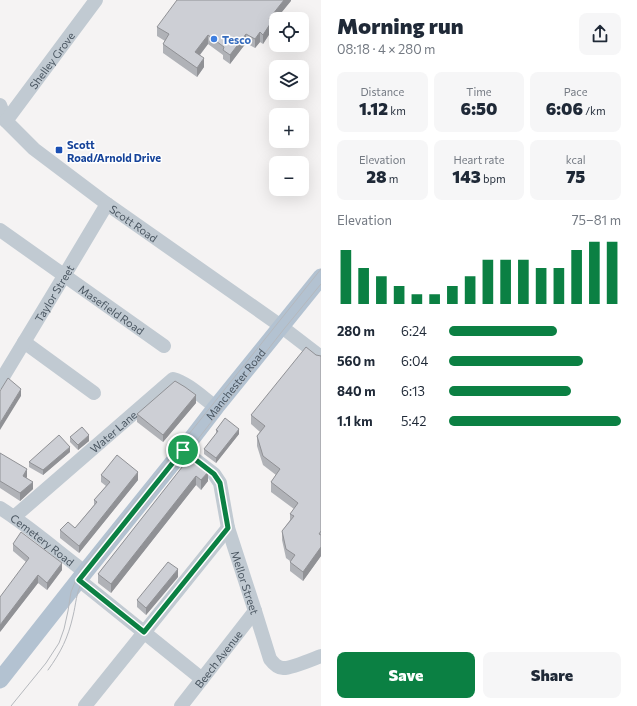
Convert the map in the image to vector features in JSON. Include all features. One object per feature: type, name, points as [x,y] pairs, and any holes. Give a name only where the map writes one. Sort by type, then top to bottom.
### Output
[{"type":"main road","name":"Manchester Road","points":[[0,680],[321,277]]},
{"type":"street","name":"Shelley Grove","points":[[6,121],[96,0]]},
{"type":"street","name":"Scott Road","points":[[0,105],[6,121],[34,149],[107,204],[321,357]]},
{"type":"street","name":"Taylor Street","points":[[0,382],[107,204]]},
{"type":"street","name":"Masefield Road","points":[[0,230],[164,346]]},
{"type":"street","points":[[24,342],[94,393]]},
{"type":"street","name":"Water Lane","points":[[14,517],[173,379],[186,385],[216,407]]},
{"type":"street","name":"Mellor Street","points":[[183,450],[214,474],[220,483],[228,528],[256,611],[270,659],[273,664],[283,668],[290,667],[321,656]]},
{"type":"street","name":"Cemetery Road","points":[[0,508],[14,517],[144,632],[202,679]]},
{"type":"street","points":[[85,706],[228,528]]},
{"type":"street","name":"Beech Avenue","points":[[181,706],[256,611]]},
{"type":"building","name":"Tesco","points":[[177,0],[284,0],[275,12],[269,12],[269,26],[263,35],[260,32],[255,39],[246,34],[230,55],[223,50],[224,47],[208,35],[195,52],[204,58],[197,68],[163,44],[169,34],[157,27]]},
{"type":"building","points":[[306,347],[316,355],[321,356],[321,531],[319,534],[321,535],[321,547],[303,572],[290,562],[295,555],[286,549],[282,531],[294,516],[290,514],[298,503],[271,482],[280,469],[263,456],[257,436],[265,426],[251,415]]},
{"type":"building","points":[[8,378],[21,389],[0,423],[0,391]]},
{"type":"building","points":[[175,381],[196,395],[163,435],[137,414]]},
{"type":"building","points":[[225,418],[239,429],[216,458],[204,449],[218,431],[216,430]]},
{"type":"building","points":[[82,427],[89,435],[78,445],[70,437]]},
{"type":"building","points":[[59,435],[70,447],[43,470],[29,462]]},
{"type":"building","points":[[0,453],[27,469],[23,476],[33,482],[20,493],[0,481]]},
{"type":"building","points":[[117,455],[138,472],[79,546],[60,530],[68,522],[75,528],[97,502],[94,500],[110,482],[101,475]]},
{"type":"building","points":[[190,457],[208,472],[201,480],[196,476],[111,584],[98,574]]},
{"type":"building","points":[[21,532],[62,563],[47,583],[38,575],[0,625],[0,597],[29,558],[13,544]]},
{"type":"building","points":[[168,562],[178,569],[146,608],[137,600]]},
{"type":"tram line","points":[[11,706],[46,663],[59,643],[64,629],[71,592],[81,569],[321,269]]},
{"type":"tram line","points":[[48,670],[57,657],[66,638],[71,624],[77,594],[82,582],[187,453],[321,284]]},
{"type":"place","name":"Tesco","points":[[214,39]]},
{"type":"place","name":"Scott Road/Arnold Drive","points":[[59,150]]},
{"type":"route","points":[[183,450],[214,474],[220,483],[228,528],[144,632],[79,580],[183,450]]}]
